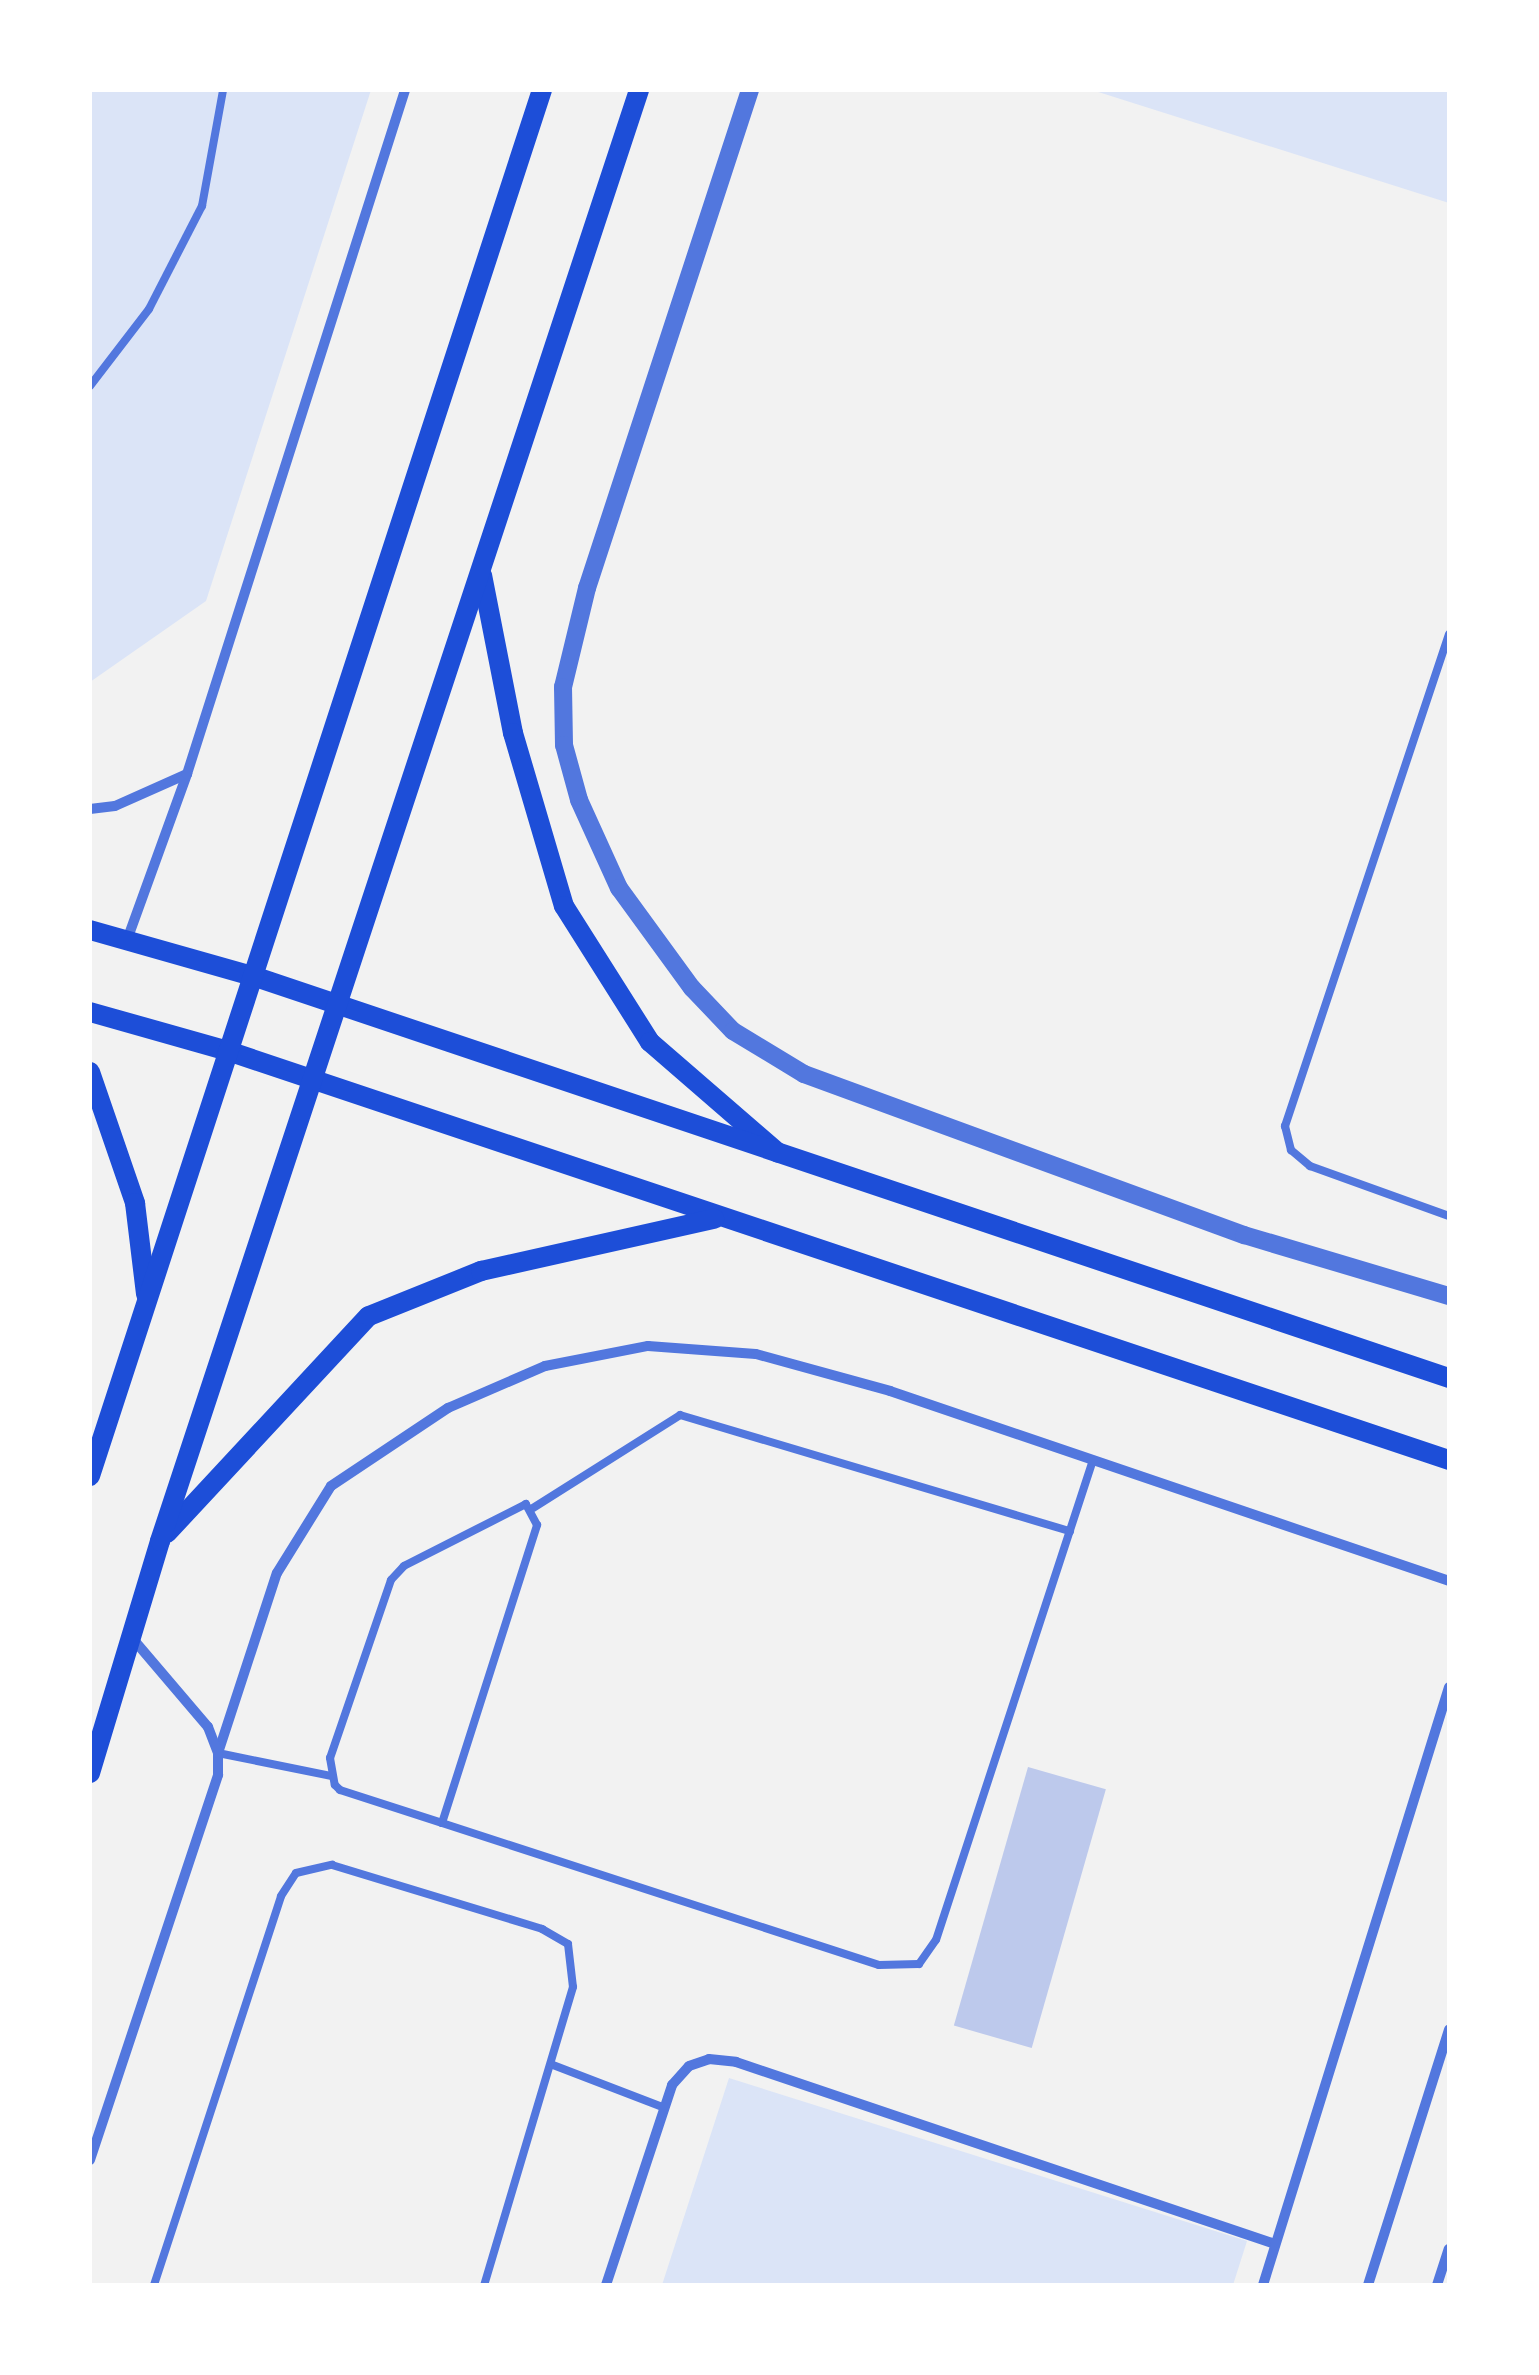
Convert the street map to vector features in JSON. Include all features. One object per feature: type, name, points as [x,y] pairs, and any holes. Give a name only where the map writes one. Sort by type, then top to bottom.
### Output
[{"type":"main road","points":[[90,1476],[542,90]]},
{"type":"main road","points":[[90,1774],[134,1640],[160,1541],[341,1008],[639,90]]},
{"type":"main road","points":[[482,573],[513,734],[564,906],[650,1042],[785,1159]]},
{"type":"main road","points":[[90,930],[253,976],[785,1159],[1449,1378]]},
{"type":"main road","points":[[90,1012],[228,1051],[716,1218],[1449,1460]]},
{"type":"main road","points":[[91,1077],[134,1204],[147,1301]]},
{"type":"main road","points":[[160,1541],[369,1316],[481,1271],[716,1218]]},
{"type":"street","points":[[127,940],[187,774],[405,90]]},
{"type":"street","points":[[750,90],[587,588],[563,687],[564,744],[579,800],[620,888],[733,1031],[804,1074],[1244,1235],[1449,1296]]},
{"type":"street","points":[[90,809],[115,806],[187,774]]},
{"type":"street","points":[[90,2160],[218,1775],[218,1753],[277,1573],[331,1486],[448,1408],[545,1366],[648,1346],[756,1354],[1093,1460],[1449,1581]]},
{"type":"street","points":[[134,1640],[208,1727],[218,1753]]},
{"type":"street","points":[[1263,2285],[1449,1687]]},
{"type":"street","points":[[1368,2285],[1449,2030]]},
{"type":"street","points":[[606,2285],[672,2085],[689,2066],[710,2059],[736,2062],[1274,2244]]},
{"type":"street","points":[[1437,2285],[1449,2249]]},
{"type":"lane","points":[[90,386],[149,309],[202,206],[223,90]]},
{"type":"lane","points":[[1449,634],[1285,1126],[1290,1150],[1310,1166],[1449,1216]]},
{"type":"lane","points":[[1070,1532],[680,1415],[533,1508],[511,1507],[404,1566],[391,1580],[330,1758],[330,1776],[340,1790],[878,1965],[919,1964],[936,1940],[1070,1532],[1093,1460]]},
{"type":"lane","points":[[442,1823],[537,1525],[533,1508]]},
{"type":"lane","points":[[218,1753],[330,1776]]},
{"type":"lane","points":[[154,2285],[281,1896],[296,1873],[332,1865],[560,1936],[573,1960],[573,1987],[553,2065],[484,2285]]},
{"type":"lane","points":[[553,2065],[665,2108]]},
{"type":"shaded area","points":[[90,90],[371,90],[206,601],[90,682]]},
{"type":"shaded area","points":[[1092,90],[1449,90],[1449,203]]},
{"type":"shaded area","points":[[729,2078],[1247,2241],[1233,2285],[662,2285]]},
{"type":"building","points":[[1028,1767],[1106,1789],[1032,2048],[954,2026]]}]
